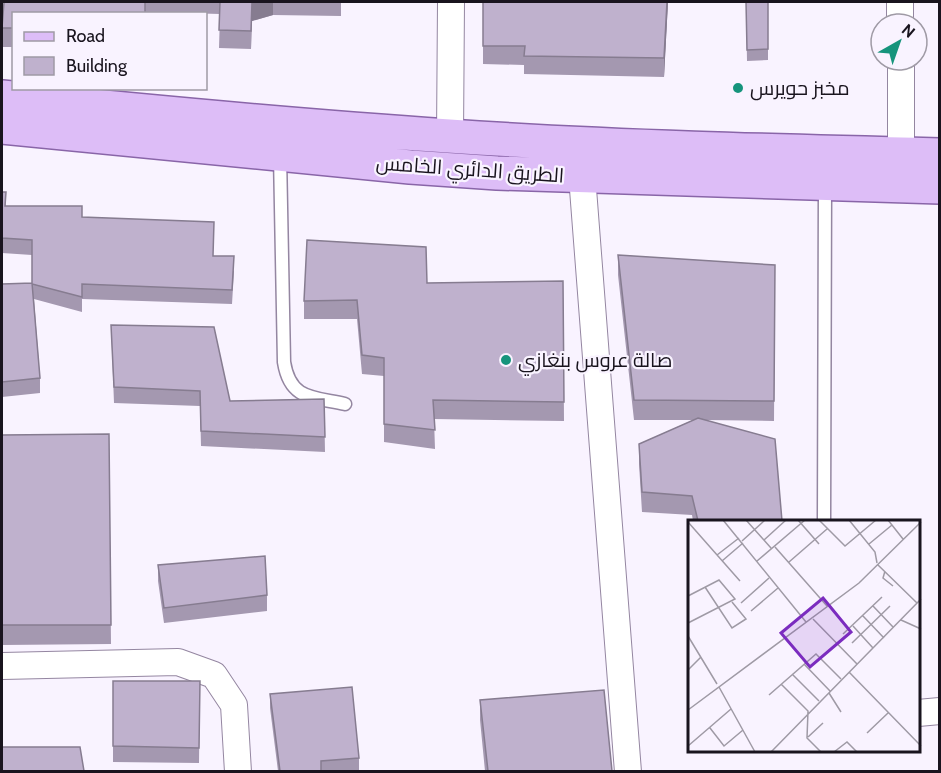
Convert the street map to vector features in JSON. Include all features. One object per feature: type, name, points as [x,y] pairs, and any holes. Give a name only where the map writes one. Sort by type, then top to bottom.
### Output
[{"type":"main road","name":"الطريق الدائري الخامس","points":[[2,98],[450,136],[693,148],[939,155]]},
{"type":"main road","name":"الطريق الدائري الخامس","points":[[2,127],[486,172],[939,187]]},
{"type":"street","points":[[450,2],[450,136]]},
{"type":"street","points":[[901,72],[901,154]]},
{"type":"street","points":[[582,176],[628,771]]},
{"type":"street","points":[[2,666],[178,662],[214,675],[234,705],[238,771]]},
{"type":"street","points":[[920,713],[939,711]]},
{"type":"lane","points":[[280,154],[286,377],[300,394],[345,404]]},
{"type":"lane","points":[[824,520],[825,184]]},
{"type":"building","points":[[4,2],[145,2],[145,12],[12,12],[12,28],[2,28]]},
{"type":"building","points":[[220,2],[252,2],[251,31],[219,30]]},
{"type":"building","points":[[483,2],[667,2],[664,58],[524,56],[525,46],[483,46]]},
{"type":"building","points":[[746,2],[768,2],[768,49],[747,50]]},
{"type":"building","points":[[2,192],[6,192],[5,206],[82,206],[82,217],[214,222],[213,256],[234,256],[232,290],[82,284],[82,297],[32,284],[32,240],[2,238]]},
{"type":"building","points":[[307,240],[426,247],[427,283],[563,281],[564,402],[433,400],[435,430],[384,424],[384,358],[362,355],[357,300],[304,301]]},
{"type":"building","points":[[618,255],[775,265],[774,401],[634,400]]},
{"type":"building","points":[[32,283],[40,378],[2,382],[2,284]]},
{"type":"building","points":[[111,325],[214,327],[230,401],[324,399],[325,437],[201,431],[200,391],[114,387]]},
{"type":"building","points":[[698,418],[775,439],[782,520],[698,520],[692,496],[642,492],[639,444]]},
{"type":"building","points":[[109,434],[111,625],[2,625],[2,435]]},
{"type":"building","points":[[265,556],[267,595],[164,608],[158,565]]},
{"type":"building","points":[[113,681],[200,681],[199,748],[113,746]]},
{"type":"building","points":[[352,687],[359,758],[321,761],[321,771],[280,771],[270,694]]},
{"type":"building","points":[[604,690],[612,771],[488,771],[480,700]]},
{"type":"building","points":[[2,747],[80,747],[84,771],[2,771]]},
{"type":"place","name":"مخبز حويرس","points":[[738,88]]},
{"type":"place","name":"صالة عروس بنغازي","points":[[506,360]]}]
